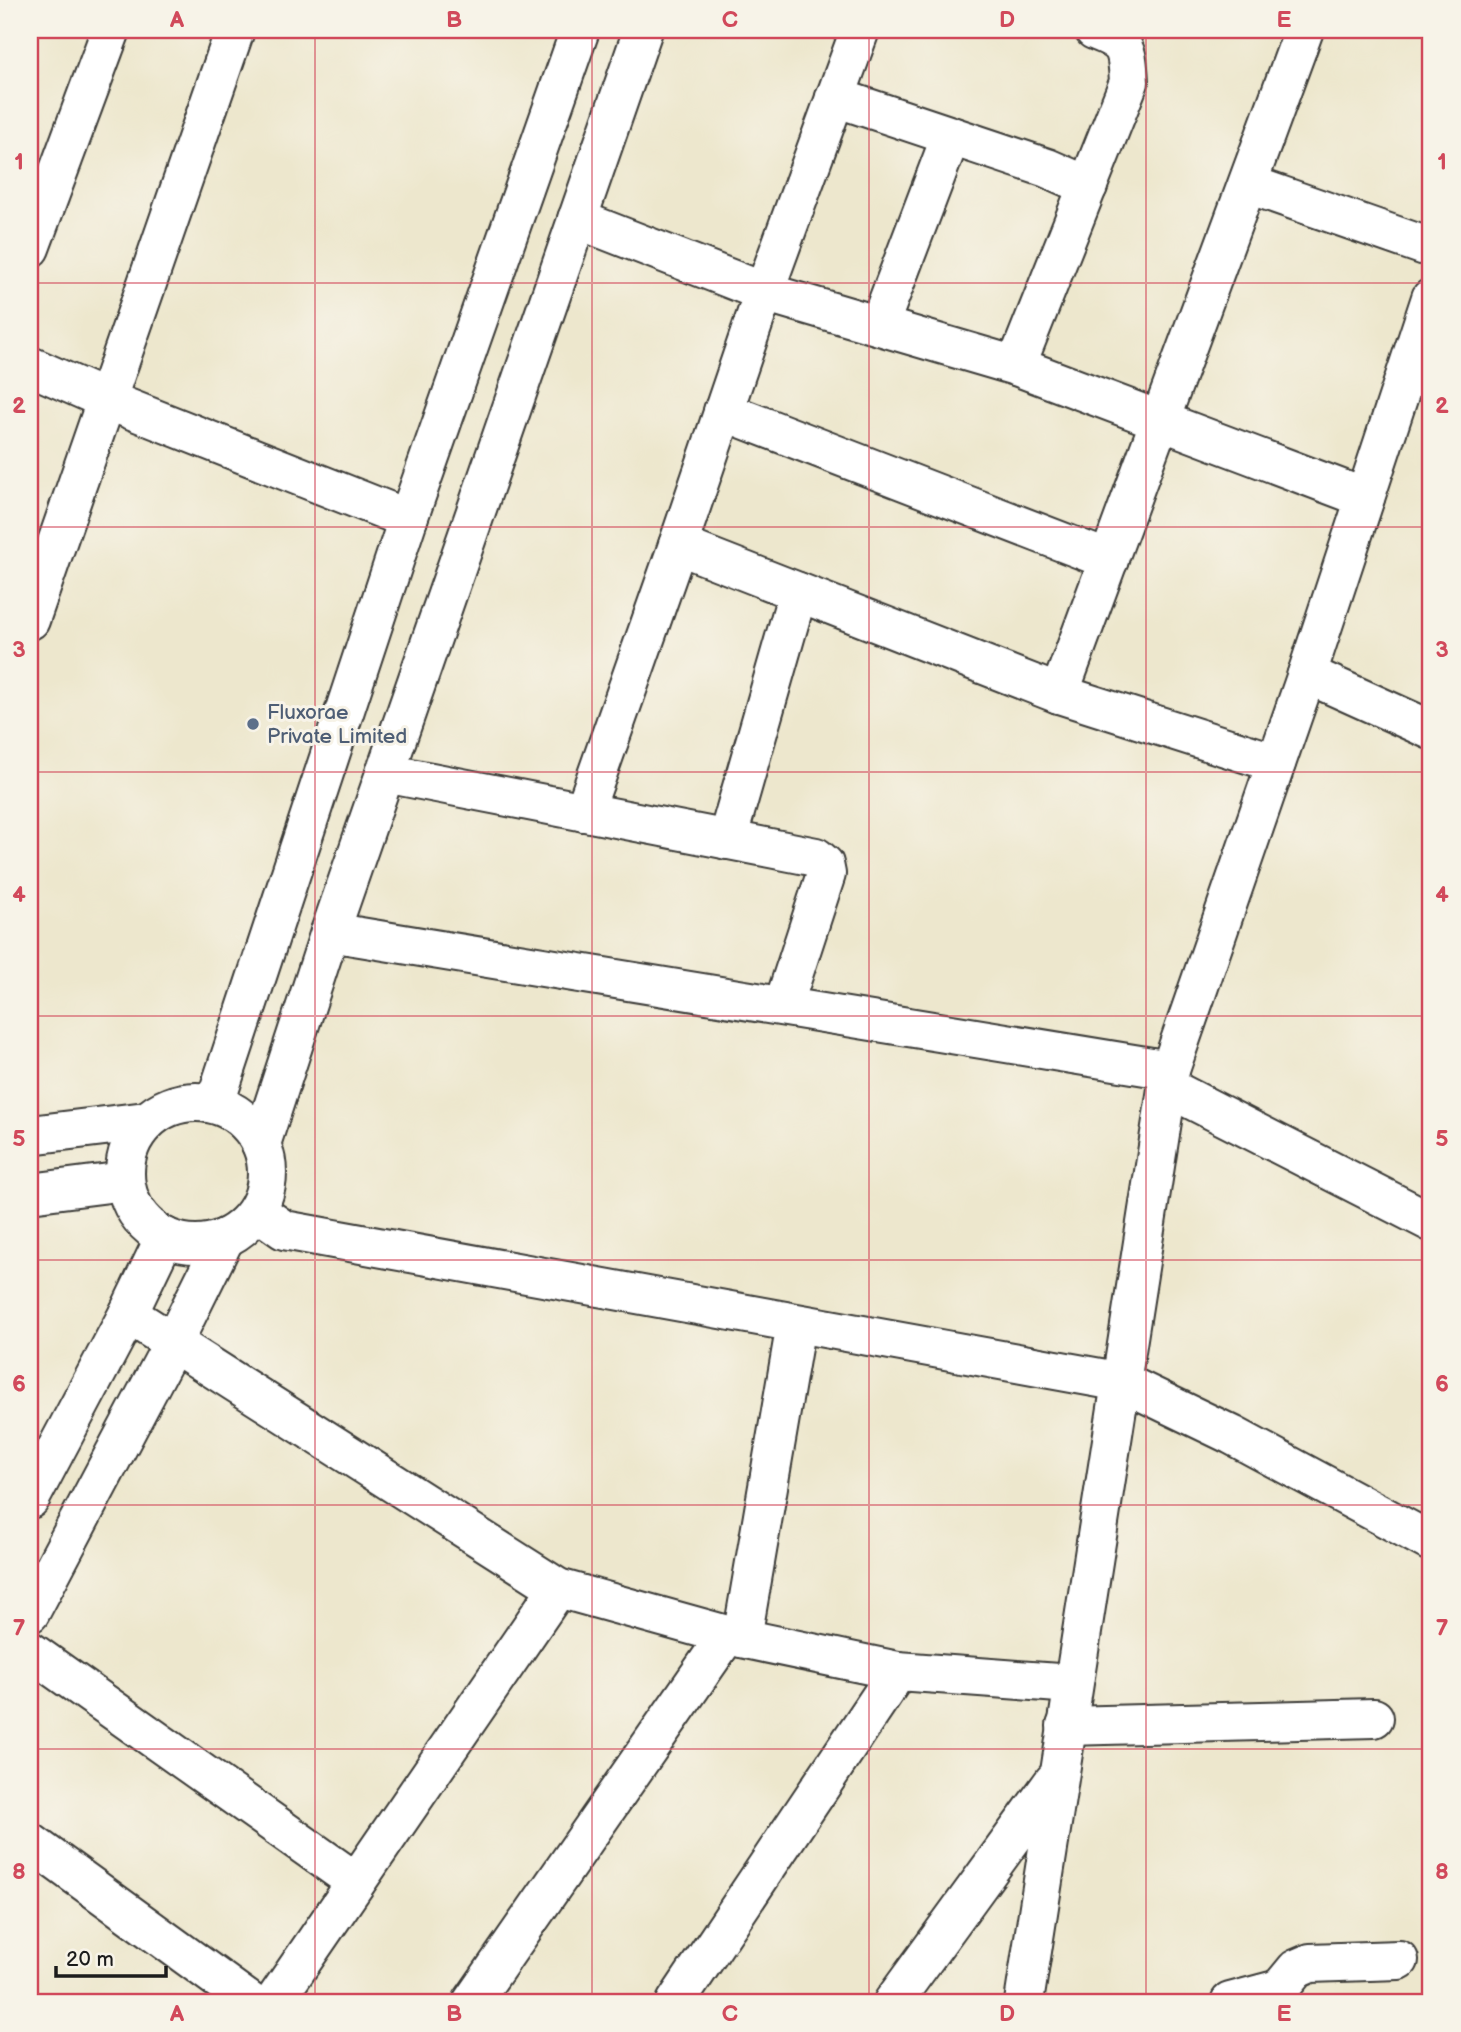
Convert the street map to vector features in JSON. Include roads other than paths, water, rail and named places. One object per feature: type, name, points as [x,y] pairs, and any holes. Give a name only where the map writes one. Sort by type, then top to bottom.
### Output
[{"type":"street","points":[[30,248],[111,30]]},
{"type":"street","points":[[30,620],[235,30]]},
{"type":"street","points":[[215,1103],[408,519],[580,30]]},
{"type":"street","points":[[261,1144],[330,932],[643,30]]},
{"type":"street","points":[[584,812],[764,292],[860,30]]},
{"type":"street","points":[[1016,366],[1129,82],[1127,53],[1114,38],[1094,30]]},
{"type":"street","points":[[1059,694],[1304,30]]},
{"type":"street","points":[[835,97],[1047,168],[1088,186]]},
{"type":"street","points":[[879,326],[951,136]]},
{"type":"street","points":[[1248,184],[1431,248]]},
{"type":"street","points":[[576,219],[764,292],[1016,366],[1365,498]]},
{"type":"street","points":[[1024,2002],[1168,1079],[1307,674],[1431,298]]},
{"type":"street","points":[[30,366],[107,400],[408,519]]},
{"type":"street","points":[[723,411],[1109,560]]},
{"type":"street","points":[[678,545],[1059,694],[1276,763]]},
{"type":"street","points":[[727,840],[799,592]]},
{"type":"street","points":[[1307,674],[1431,730]]},
{"type":"street","points":[[385,774],[816,856],[824,864],[826,873],[783,1006]]},
{"type":"street","points":[[330,932],[783,1006],[1168,1079],[1431,1222]]},
{"type":"street","points":[[183,1102],[215,1103],[243,1118],[261,1144],[267,1167],[265,1190],[257,1211],[241,1228],[225,1238],[206,1244],[187,1244],[164,1237],[145,1223],[131,1204],[125,1181],[125,1159],[133,1138],[146,1121],[163,1109],[183,1102]]},
{"type":"street","points":[[30,1135],[146,1121]]},
{"type":"street","points":[[30,1193],[125,1181]]},
{"type":"street","points":[[257,1211],[284,1230],[1122,1382],[1232,1435],[1431,1542]]},
{"type":"street","points":[[30,1499],[128,1314],[164,1237]]},
{"type":"street","points":[[30,1613],[173,1343],[225,1238]]},
{"type":"street","points":[[128,1314],[558,1588],[735,1637],[898,1671],[1072,1684]]},
{"type":"street","points":[[472,2002],[735,1637],[796,1324]]},
{"type":"street","points":[[274,2002],[558,1588]]},
{"type":"street","points":[[30,1651],[356,1882]]},
{"type":"street","points":[[676,2002],[898,1671]]},
{"type":"street","points":[[1066,1726],[1374,1718]]},
{"type":"street","points":[[893,2002],[1059,1774]]},
{"type":"street","points":[[30,1842],[250,2002]]},
{"type":"street","points":[[1230,2002],[1270,1993],[1282,1986],[1296,1969],[1310,1963],[1399,1960]]},
{"type":"place","name":"Fluxorae Private Limited","points":[[253,724]]}]
